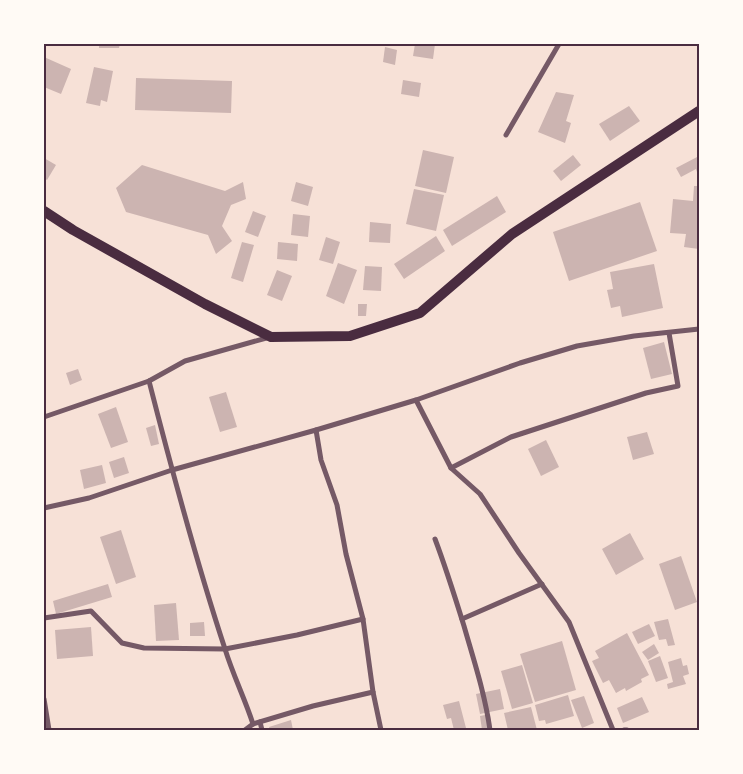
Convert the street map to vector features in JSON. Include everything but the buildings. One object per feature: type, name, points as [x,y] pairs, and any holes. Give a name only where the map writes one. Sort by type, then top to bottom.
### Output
[{"type":"main road","points":[[44,211],[89,239],[205,304],[271,337],[350,336],[420,313],[512,234],[699,111]]},
{"type":"street","points":[[506,135],[559,44]]},
{"type":"street","points":[[44,508],[88,498],[172,470],[416,400],[577,346],[634,336],[699,329]]},
{"type":"street","points":[[451,468],[511,438],[646,393],[678,386],[669,333]]},
{"type":"street","points":[[44,417],[149,381],[185,362],[271,337]]},
{"type":"street","points":[[149,381],[192,546],[235,680],[244,697],[253,724]]},
{"type":"street","points":[[416,400],[451,468],[480,494],[519,553],[570,622],[612,730]]},
{"type":"street","points":[[316,430],[321,460],[337,505],[346,554],[363,619],[373,692],[381,730]]},
{"type":"street","points":[[435,539],[449,575],[486,700],[490,730]]},
{"type":"street","points":[[462,619],[542,584]]},
{"type":"street","points":[[44,618],[91,611],[122,643],[144,648],[225,649],[363,619]]},
{"type":"street","points":[[245,730],[253,724],[313,706],[373,692]]},
{"type":"street","points":[[44,699],[49,730]]},
{"type":"street","points":[[260,722],[262,730]]}]
